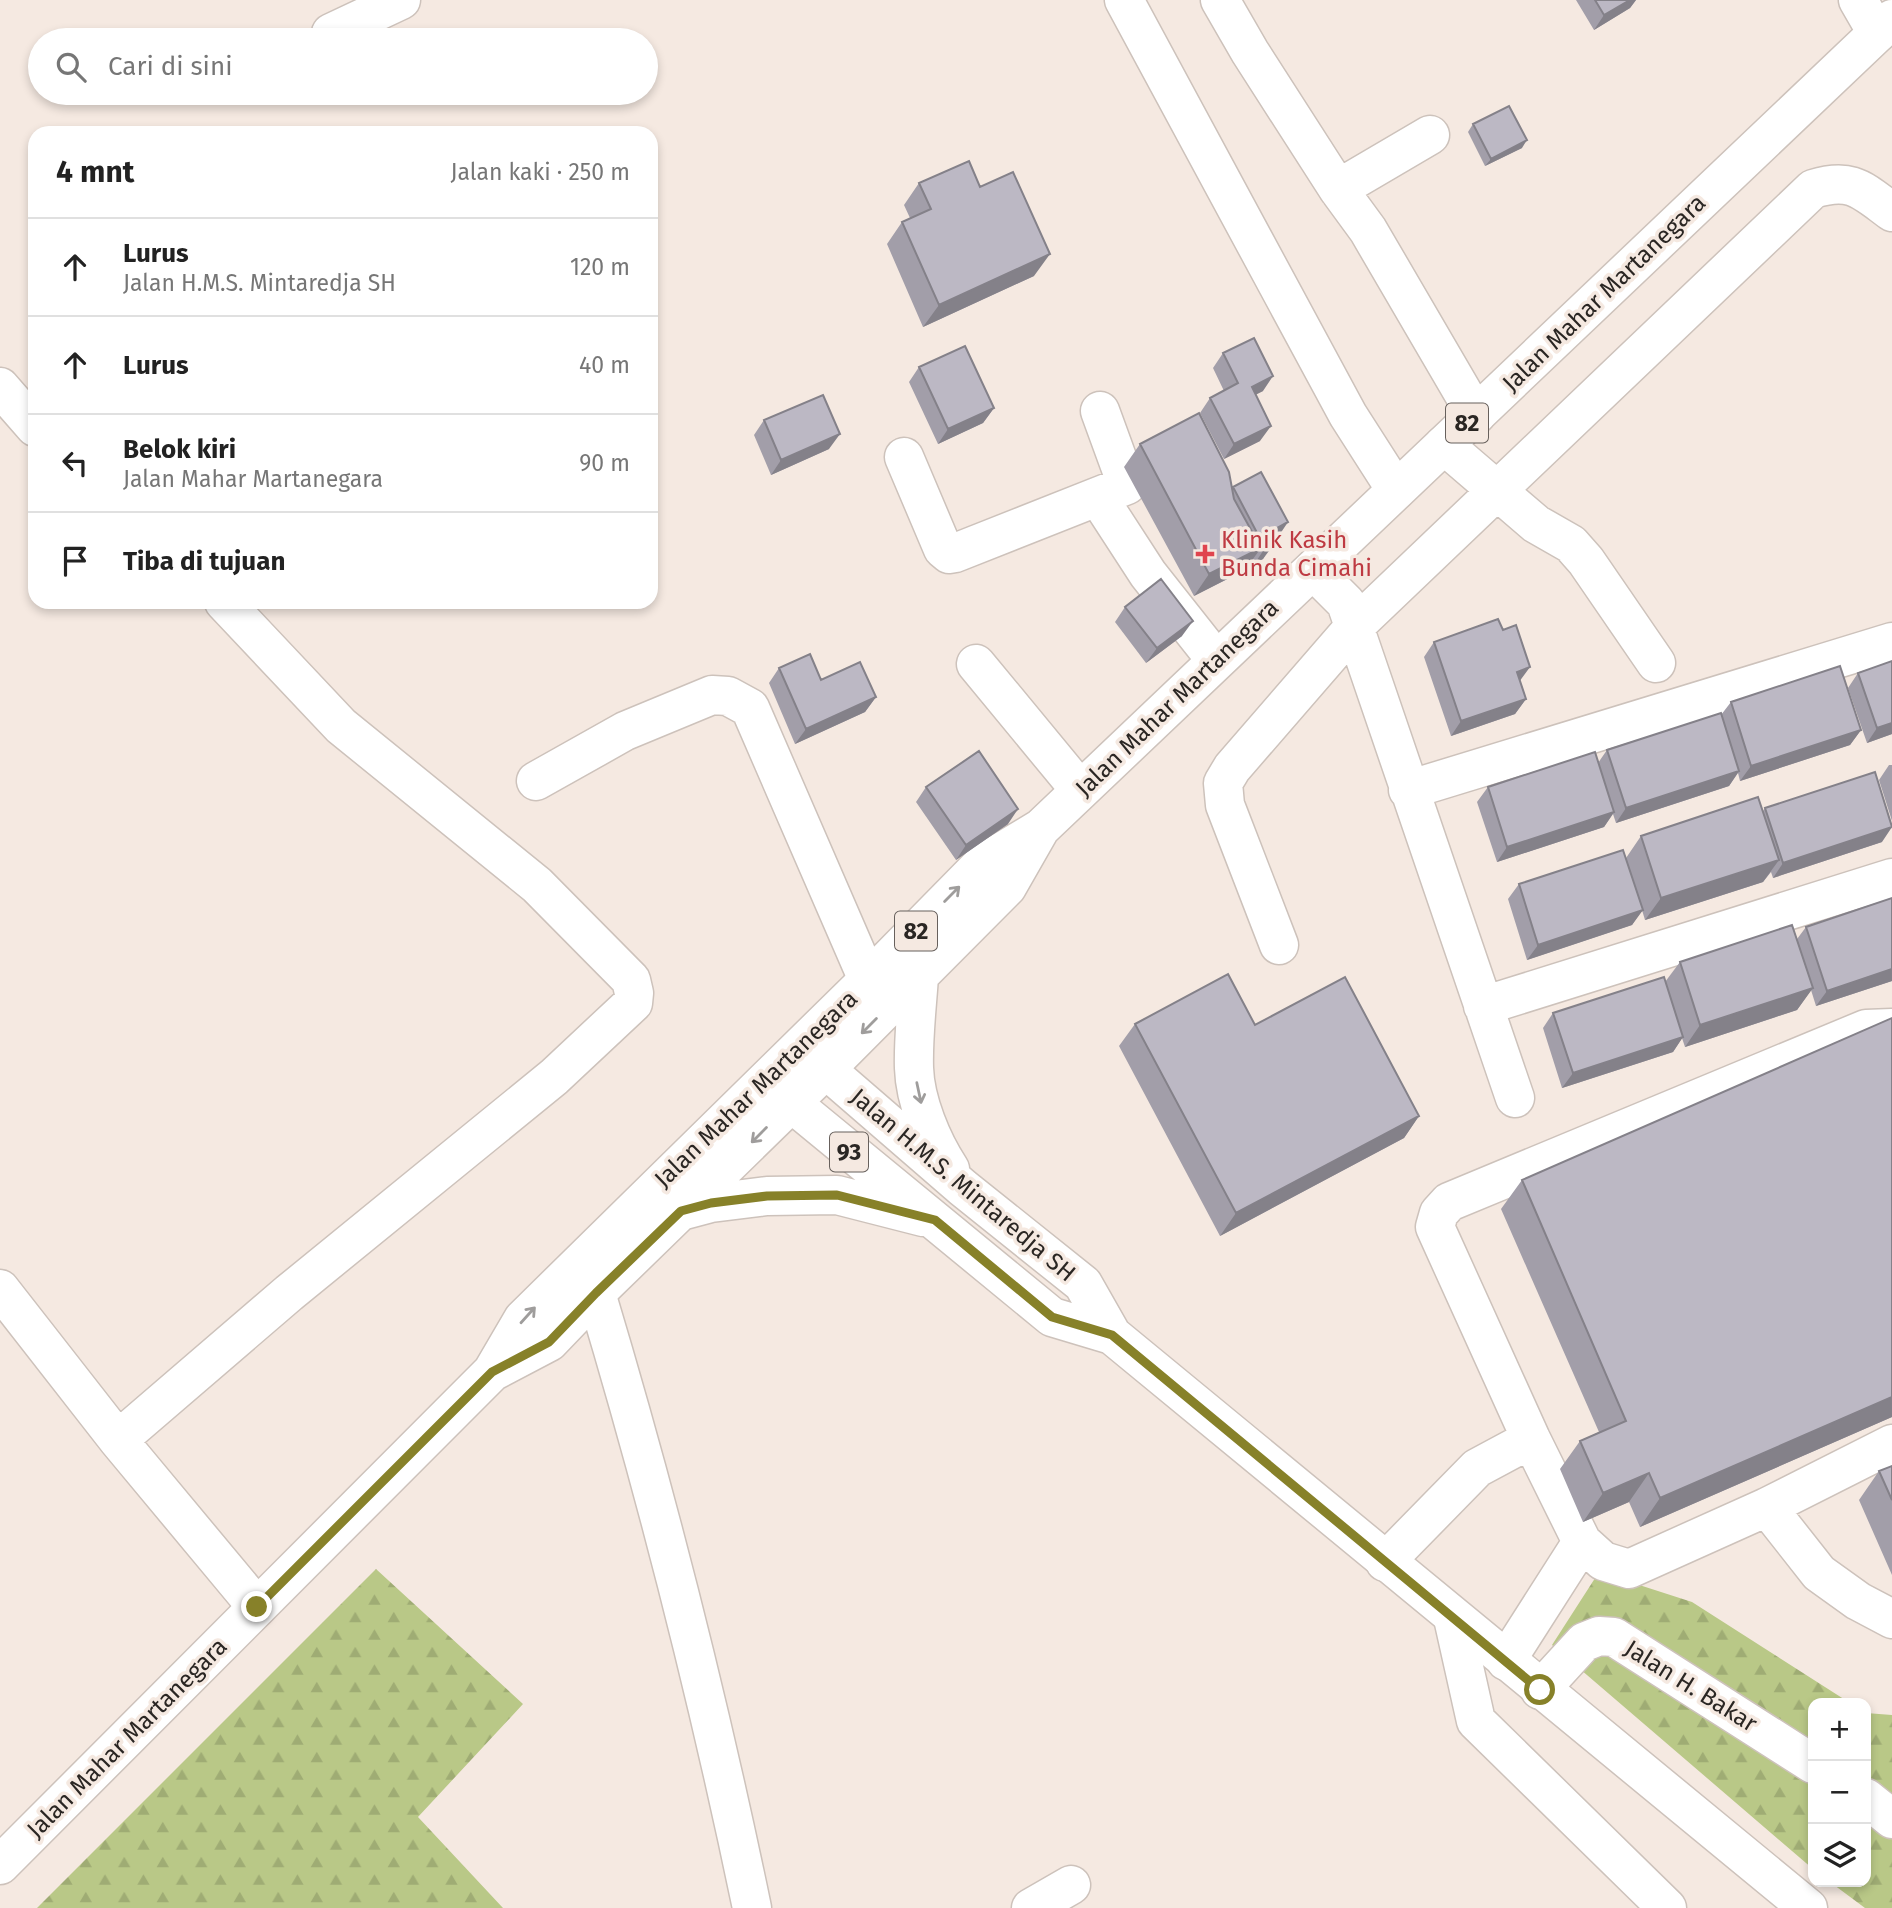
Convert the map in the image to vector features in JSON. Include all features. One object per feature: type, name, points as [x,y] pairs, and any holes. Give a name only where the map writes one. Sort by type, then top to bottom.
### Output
[{"type":"main road","points":[[342,28],[401,0]]},
{"type":"main road","points":[[1124,0],[1348,415],[1396,490]]},
{"type":"main road","points":[[1220,0],[1338,189],[1368,230],[1476,415]]},
{"type":"main road","points":[[1858,0],[1885,26]]},
{"type":"main road","name":"Jalan Mahar Martanegara","points":[[813,1058],[868,980],[983,863],[1041,828],[1885,26]]},
{"type":"main road","points":[[1338,189],[1430,135]]},
{"type":"main road","points":[[1279,945],[1225,805],[1223,783],[1233,768],[1355,626],[1813,189],[1833,183],[1856,187],[1892,212]]},
{"type":"main road","points":[[0,387],[28,419]]},
{"type":"main road","points":[[904,457],[943,549],[949,554],[1127,485],[1100,411]]},
{"type":"main road","points":[[1444,445],[1536,524],[1571,544],[1586,561],[1656,663]]},
{"type":"main road","points":[[1098,497],[1148,574],[1216,660]]},
{"type":"main road","points":[[1312,570],[1346,603],[1355,626],[1408,790],[1515,1098]]},
{"type":"main road","points":[[118,1440],[289,1293],[554,1077],[633,1003],[631,980],[537,885],[341,726],[231,609]]},
{"type":"main road","points":[[1408,790],[1892,642]]},
{"type":"main road","points":[[976,664],[1080,790]]},
{"type":"main road","points":[[536,781],[625,731],[712,695],[728,696],[750,708],[868,980]]},
{"type":"main road","name":"Jalan Mahar Martanegara","points":[[0,1865],[492,1372],[523,1319],[813,1058],[919,976],[1007,887],[1041,828]]},
{"type":"main road","points":[[1483,1006],[1892,878]]},
{"type":"main road","points":[[919,976],[914,1071],[916,1083],[932,1135],[946,1163],[964,1188]]},
{"type":"main road","points":[[1892,1028],[1866,1028],[1449,1202],[1439,1213],[1435,1227],[1531,1439],[1582,1542],[1602,1561],[1629,1569],[1766,1507],[1892,1444]]},
{"type":"main road","name":"Jalan H.M.S. Mintaredja SH","points":[[813,1058],[964,1188],[1083,1284],[1112,1335],[1808,1908]]},
{"type":"main road","name":"Jalan Mahar Martanegara","points":[[492,1372],[549,1342],[681,1211],[778,1092]]},
{"type":"main road","name":"Jalan H.M.S. Mintaredja SH","points":[[778,1092],[1052,1317],[1112,1335]]},
{"type":"main road","points":[[681,1211],[711,1203],[755,1197],[837,1195],[935,1220]]},
{"type":"main road","points":[[0,1289],[118,1440],[257,1607]]},
{"type":"main road","points":[[596,1293],[660,1518],[707,1699],[752,1908]]},
{"type":"main road","points":[[1385,1562],[1477,1468],[1531,1439]]},
{"type":"main road","points":[[1766,1507],[1819,1573],[1858,1601],[1892,1619]]},
{"type":"main road","points":[[1506,1661],[1582,1542]]},
{"type":"main road","points":[[1453,1618],[1476,1721],[1667,1908]]},
{"type":"main road","name":"Jalan H. Bakar","points":[[1540,1690],[1584,1642],[1599,1636],[1614,1637],[1808,1761]]},
{"type":"main road","points":[[1871,1802],[1892,1819]]},
{"type":"main road","points":[[1031,1908],[1071,1885]]},
{"type":"green space","points":[[376,1569],[523,1704],[418,1817],[503,1908],[37,1908]]},
{"type":"green space","points":[[1599,1572],[1692,1602],[1842,1698],[1808,1698],[1808,1865],[1552,1645]]},
{"type":"green space","points":[[1871,1713],[1892,1715],[1892,1908],[1865,1908],[1837,1887],[1871,1887]]},
{"type":"building","points":[[1595,0],[1630,0],[1604,15]]},
{"type":"building","points":[[1509,106],[1527,140],[1491,159],[1473,124]]},
{"type":"building","points":[[969,161],[980,187],[1013,172],[1050,254],[939,305],[902,222],[931,209],[919,183]]},
{"type":"building","points":[[1254,338],[1273,376],[1252,387],[1271,426],[1234,444],[1210,398],[1238,383],[1223,353]]},
{"type":"building","points":[[965,346],[994,408],[948,429],[919,367]]},
{"type":"building","points":[[823,395],[840,434],[781,460],[764,420]]},
{"type":"building","points":[[1199,413],[1229,472],[1234,499],[1261,548],[1209,574],[1140,444]]},
{"type":"building","points":[[1261,472],[1288,522],[1268,533],[1274,544],[1265,548],[1233,487]]},
{"type":"building","points":[[1161,579],[1193,621],[1157,648],[1125,607]]},
{"type":"building","points":[[1498,619],[1503,630],[1516,625],[1530,667],[1517,672],[1526,699],[1461,721],[1434,642]]},
{"type":"building","points":[[810,654],[821,680],[860,662],[876,697],[806,729],[779,668]]},
{"type":"building","points":[[1892,661],[1892,723],[1877,728],[1858,673]]},
{"type":"building","points":[[1840,666],[1861,730],[1751,766],[1731,702]]},
{"type":"building","points":[[1721,713],[1739,771],[1626,808],[1607,750]]},
{"type":"building","points":[[979,751],[1018,809],[966,845],[926,787]]},
{"type":"building","points":[[1595,752],[1614,812],[1507,847],[1488,787]]},
{"type":"building","points":[[1875,772],[1892,827],[1783,863],[1765,808]]},
{"type":"building","points":[[1758,797],[1779,860],[1661,898],[1641,836]]},
{"type":"building","points":[[1623,850],[1643,910],[1538,945],[1519,884]]},
{"type":"building","points":[[1892,898],[1892,969],[1827,991],[1806,927]]},
{"type":"building","points":[[1792,925],[1813,988],[1700,1025],[1680,962]]},
{"type":"building","points":[[1228,974],[1255,1025],[1345,977],[1419,1116],[1236,1213],[1135,1024]]},
{"type":"building","points":[[1664,977],[1683,1037],[1573,1073],[1553,1013]]},
{"type":"building","points":[[1892,1018],[1892,1397],[1660,1498],[1649,1473],[1603,1493],[1580,1441],[1626,1421],[1522,1180]]},
{"type":"building","points":[[1892,1466],[1892,1500],[1879,1471]]},
{"type":"place","name":"Klinik Kasih Bunda Cimahi","points":[[1205,554]]},
{"type":"route","points":[[257,1607],[492,1372],[549,1342],[681,1211],[742,1198],[837,1195],[935,1220],[1052,1317],[1112,1335],[1540,1690]]}]
